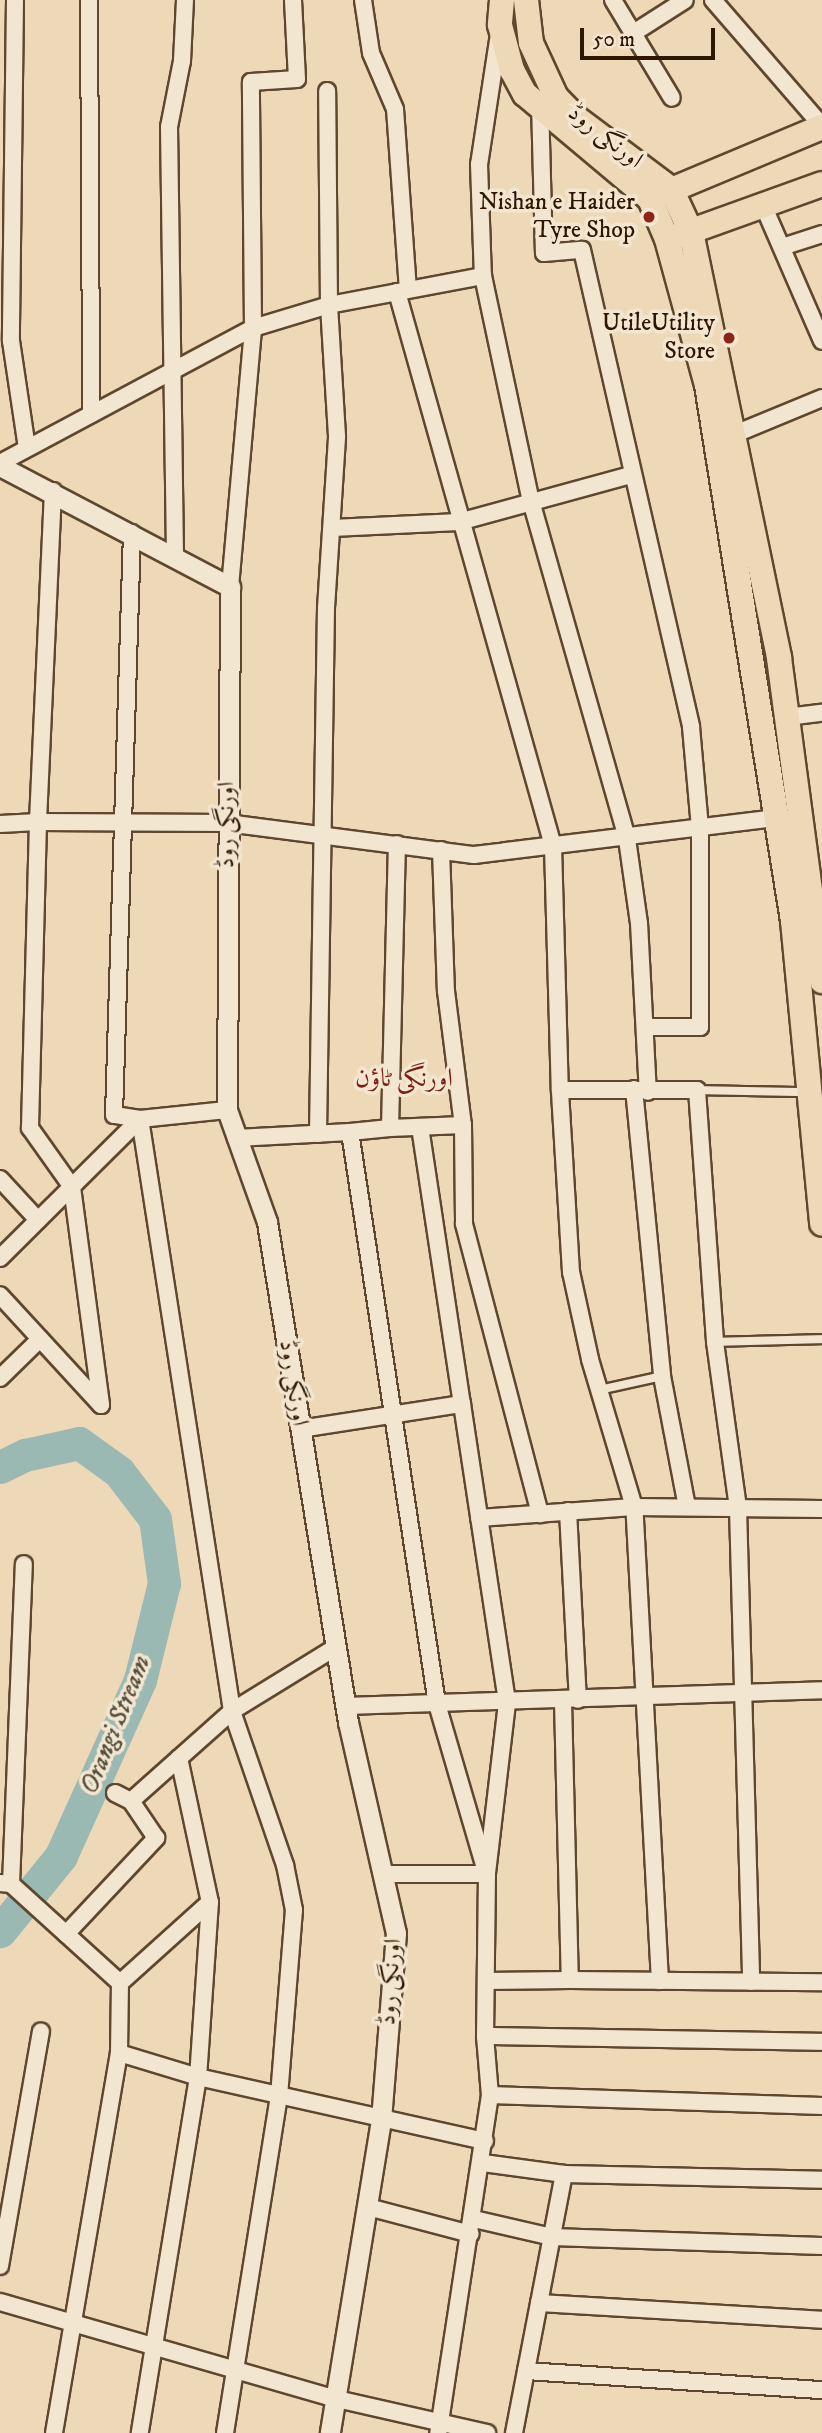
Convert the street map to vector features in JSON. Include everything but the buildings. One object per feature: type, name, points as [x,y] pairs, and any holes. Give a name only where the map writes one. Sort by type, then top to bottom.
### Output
[{"type":"main road","points":[[502,0],[500,25],[512,70],[525,94],[660,194],[691,232],[735,434],[814,852],[822,981]]},
{"type":"main road","name":"اورنگی روڈ","points":[[526,0],[524,16],[539,68],[556,97],[660,194]]},
{"type":"main road","points":[[660,194],[822,126]]},
{"type":"main road","points":[[667,239],[822,184]]},
{"type":"main road","points":[[660,194],[667,239],[707,385],[777,818],[793,921],[822,1224]]},
{"type":"street","points":[[15,0],[7,38],[6,240],[11,341],[27,448]]},
{"type":"street","points":[[89,0],[91,414]]},
{"type":"street","points":[[176,556],[176,368],[169,127],[182,61],[185,0]]},
{"type":"street","points":[[0,464],[230,587],[253,328],[251,82],[297,79],[293,0]]},
{"type":"street","points":[[363,0],[371,53],[395,109],[402,290],[459,522],[553,846],[560,1090],[571,1272],[599,1390],[634,1507],[648,1696],[660,1980]]},
{"type":"street","points":[[613,0],[635,32],[672,97]]},
{"type":"street","points":[[635,32],[685,0]]},
{"type":"street","points":[[713,0],[822,126]]},
{"type":"street","points":[[500,25],[479,164],[483,276],[531,501],[627,839],[639,923],[645,1027],[641,1091],[662,1376],[687,1507]]},
{"type":"street","points":[[539,68],[544,253],[582,250],[631,475],[691,727],[700,827],[700,1027],[645,1027]]},
{"type":"street","points":[[318,1134],[323,833],[337,436],[329,305],[327,91]]},
{"type":"street","points":[[763,205],[815,308],[822,341]]},
{"type":"street","points":[[782,247],[822,234]]},
{"type":"street","points":[[0,464],[253,328],[329,305],[483,276]]},
{"type":"street","points":[[735,434],[821,401]]},
{"type":"street","points":[[332,528],[459,522],[631,475]]},
{"type":"street","points":[[0,1295],[101,1405],[72,1187],[30,1128],[38,822],[53,491]]},
{"type":"street","points":[[132,533],[114,1115],[140,1119],[227,1110]]},
{"type":"street","name":"اورنگی روڈ","points":[[230,587],[227,1110],[267,1222],[346,1706],[396,1933],[381,2120],[330,2433]]},
{"type":"street","points":[[787,717],[822,713]]},
{"type":"street","points":[[0,824],[227,823],[323,833],[474,855],[627,839],[777,818]]},
{"type":"street","points":[[390,1128],[397,844]]},
{"type":"street","points":[[441,850],[446,991],[463,1125],[464,1224],[483,1308],[540,1514]]},
{"type":"street","points":[[560,1090],[697,1090],[715,1342],[738,1508],[751,1982]]},
{"type":"street","points":[[0,1258],[140,1119]]},
{"type":"street","points":[[140,1119],[232,1711],[285,1865],[294,1910],[279,2096],[225,2433]]},
{"type":"street","points":[[236,1138],[463,1125]]},
{"type":"street","points":[[420,1127],[507,1703],[487,1874],[485,2036],[491,2095],[483,2163],[439,2429]]},
{"type":"street","points":[[349,1132],[437,1704],[487,1874]]},
{"type":"street","points":[[0,1179],[38,1220]]},
{"type":"street","points":[[0,1378],[40,1339]]},
{"type":"street","points":[[300,1429],[462,1404]]},
{"type":"street","points":[[479,1518],[634,1507],[822,1509]]},
{"type":"street","points":[[568,1511],[571,1700],[570,1980]]},
{"type":"street","points":[[24,1564],[7,1884],[120,1983]]},
{"type":"street","points":[[131,1801],[232,1711],[336,1647]]},
{"type":"street","points":[[346,1706],[507,1703],[822,1690]]},
{"type":"street","points":[[140,2433],[198,2077],[210,1902],[179,1758]]},
{"type":"street","points":[[66,1934],[156,1838],[131,1801],[115,1793]]},
{"type":"street","points":[[383,1874],[487,1874]]},
{"type":"street","points":[[54,2433],[119,2053],[120,1983],[210,1902]]},
{"type":"street","points":[[486,1981],[822,1982]]},
{"type":"street","points":[[0,2266],[41,2032]]},
{"type":"street","points":[[485,2036],[822,2042]]},
{"type":"street","points":[[119,2053],[198,2077],[381,2120],[485,2141]]},
{"type":"street","points":[[491,2095],[822,2106]]},
{"type":"street","points":[[483,2163],[564,2174],[822,2180]]},
{"type":"street","points":[[514,2433],[564,2174]]},
{"type":"street","points":[[368,2207],[552,2237],[822,2246]]},
{"type":"street","points":[[0,2302],[439,2429],[487,2433]]},
{"type":"street","points":[[539,2303],[822,2320]]},
{"type":"street","points":[[526,2371],[822,2390]]},
{"type":"lane","points":[[697,1090],[810,1092]]},
{"type":"lane","points":[[715,1342],[822,1339]]},
{"type":"lane","points":[[599,1390],[662,1376]]},
{"type":"waterway","name":"Orangi Stream","points":[[0,1467],[25,1455],[79,1443],[119,1472],[155,1519],[164,1583],[140,1680],[61,1856],[0,1931]]},
{"type":"place","name":"Nishan e Haider Tyre Shop","points":[[649,217]]},
{"type":"place","name":"UtileUtility Store","points":[[729,338]]},
{"type":"district","name":"اورنگی ٹاؤن","points":[[404,1079]]}]
